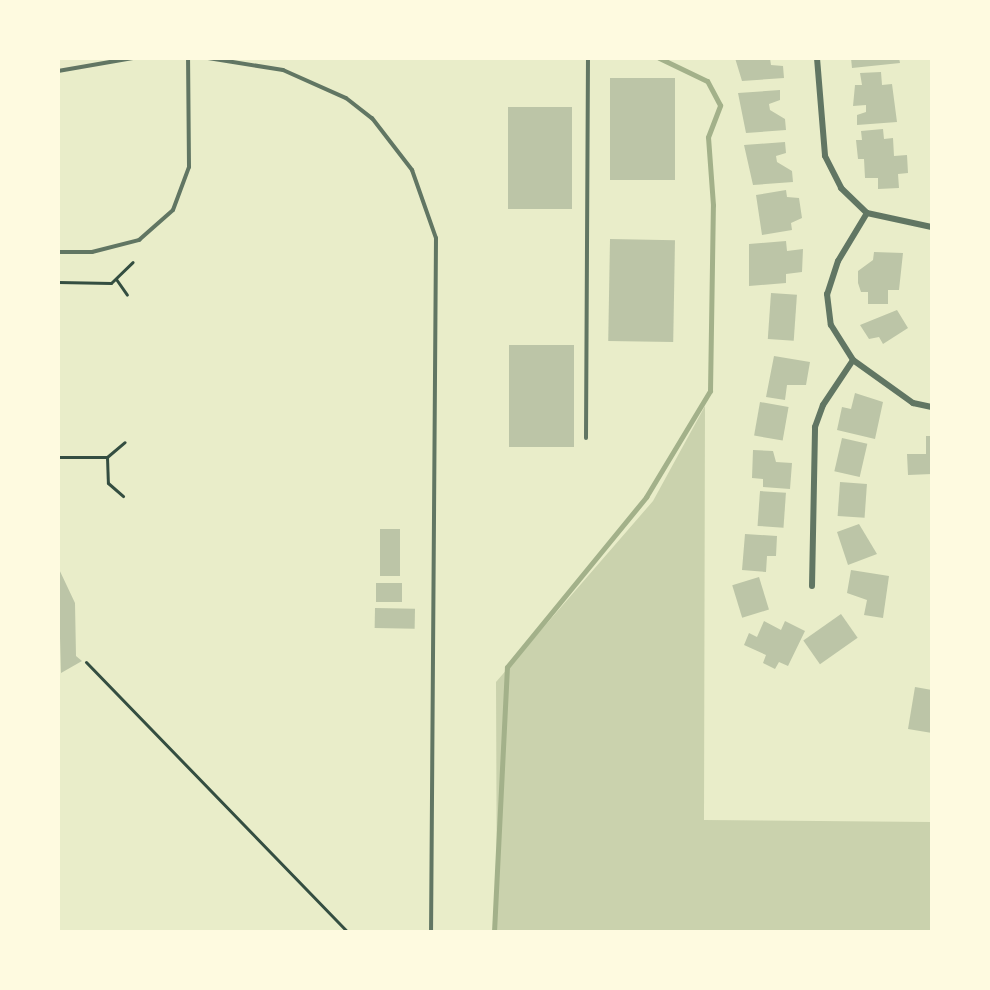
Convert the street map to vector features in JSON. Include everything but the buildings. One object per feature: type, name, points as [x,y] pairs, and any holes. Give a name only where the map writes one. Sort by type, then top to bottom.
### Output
[{"type":"street","points":[[817,58],[825,156],[841,188],[867,213],[932,227]]},
{"type":"street","points":[[867,213],[838,261],[827,294],[831,325],[853,360],[914,403],[932,407]]},
{"type":"street","points":[[812,586],[816,427],[823,405],[853,360]]},
{"type":"lane","points":[[58,71],[133,58]]},
{"type":"lane","points":[[58,252],[114,249],[159,225],[185,189],[192,123],[189,58]]},
{"type":"lane","points":[[208,58],[283,70],[346,98],[393,141],[412,170],[436,238],[430,932]]},
{"type":"lane","points":[[586,438],[588,58]]},
{"type":"path","points":[[58,282],[116,279],[133,262]]},
{"type":"path","points":[[116,279],[127,295]]},
{"type":"path","points":[[59,457],[107,457],[125,442]]},
{"type":"path","points":[[107,457],[108,483],[123,496]]},
{"type":"path","points":[[86,662],[348,932]]},
{"type":"green space","points":[[705,406],[704,820],[931,822],[931,931],[497,931],[496,682],[653,501]]},
{"type":"waterway","points":[[494,932],[507,667],[646,497],[710,391],[713,205],[708,137],[720,105],[707,81],[659,58]]}]
